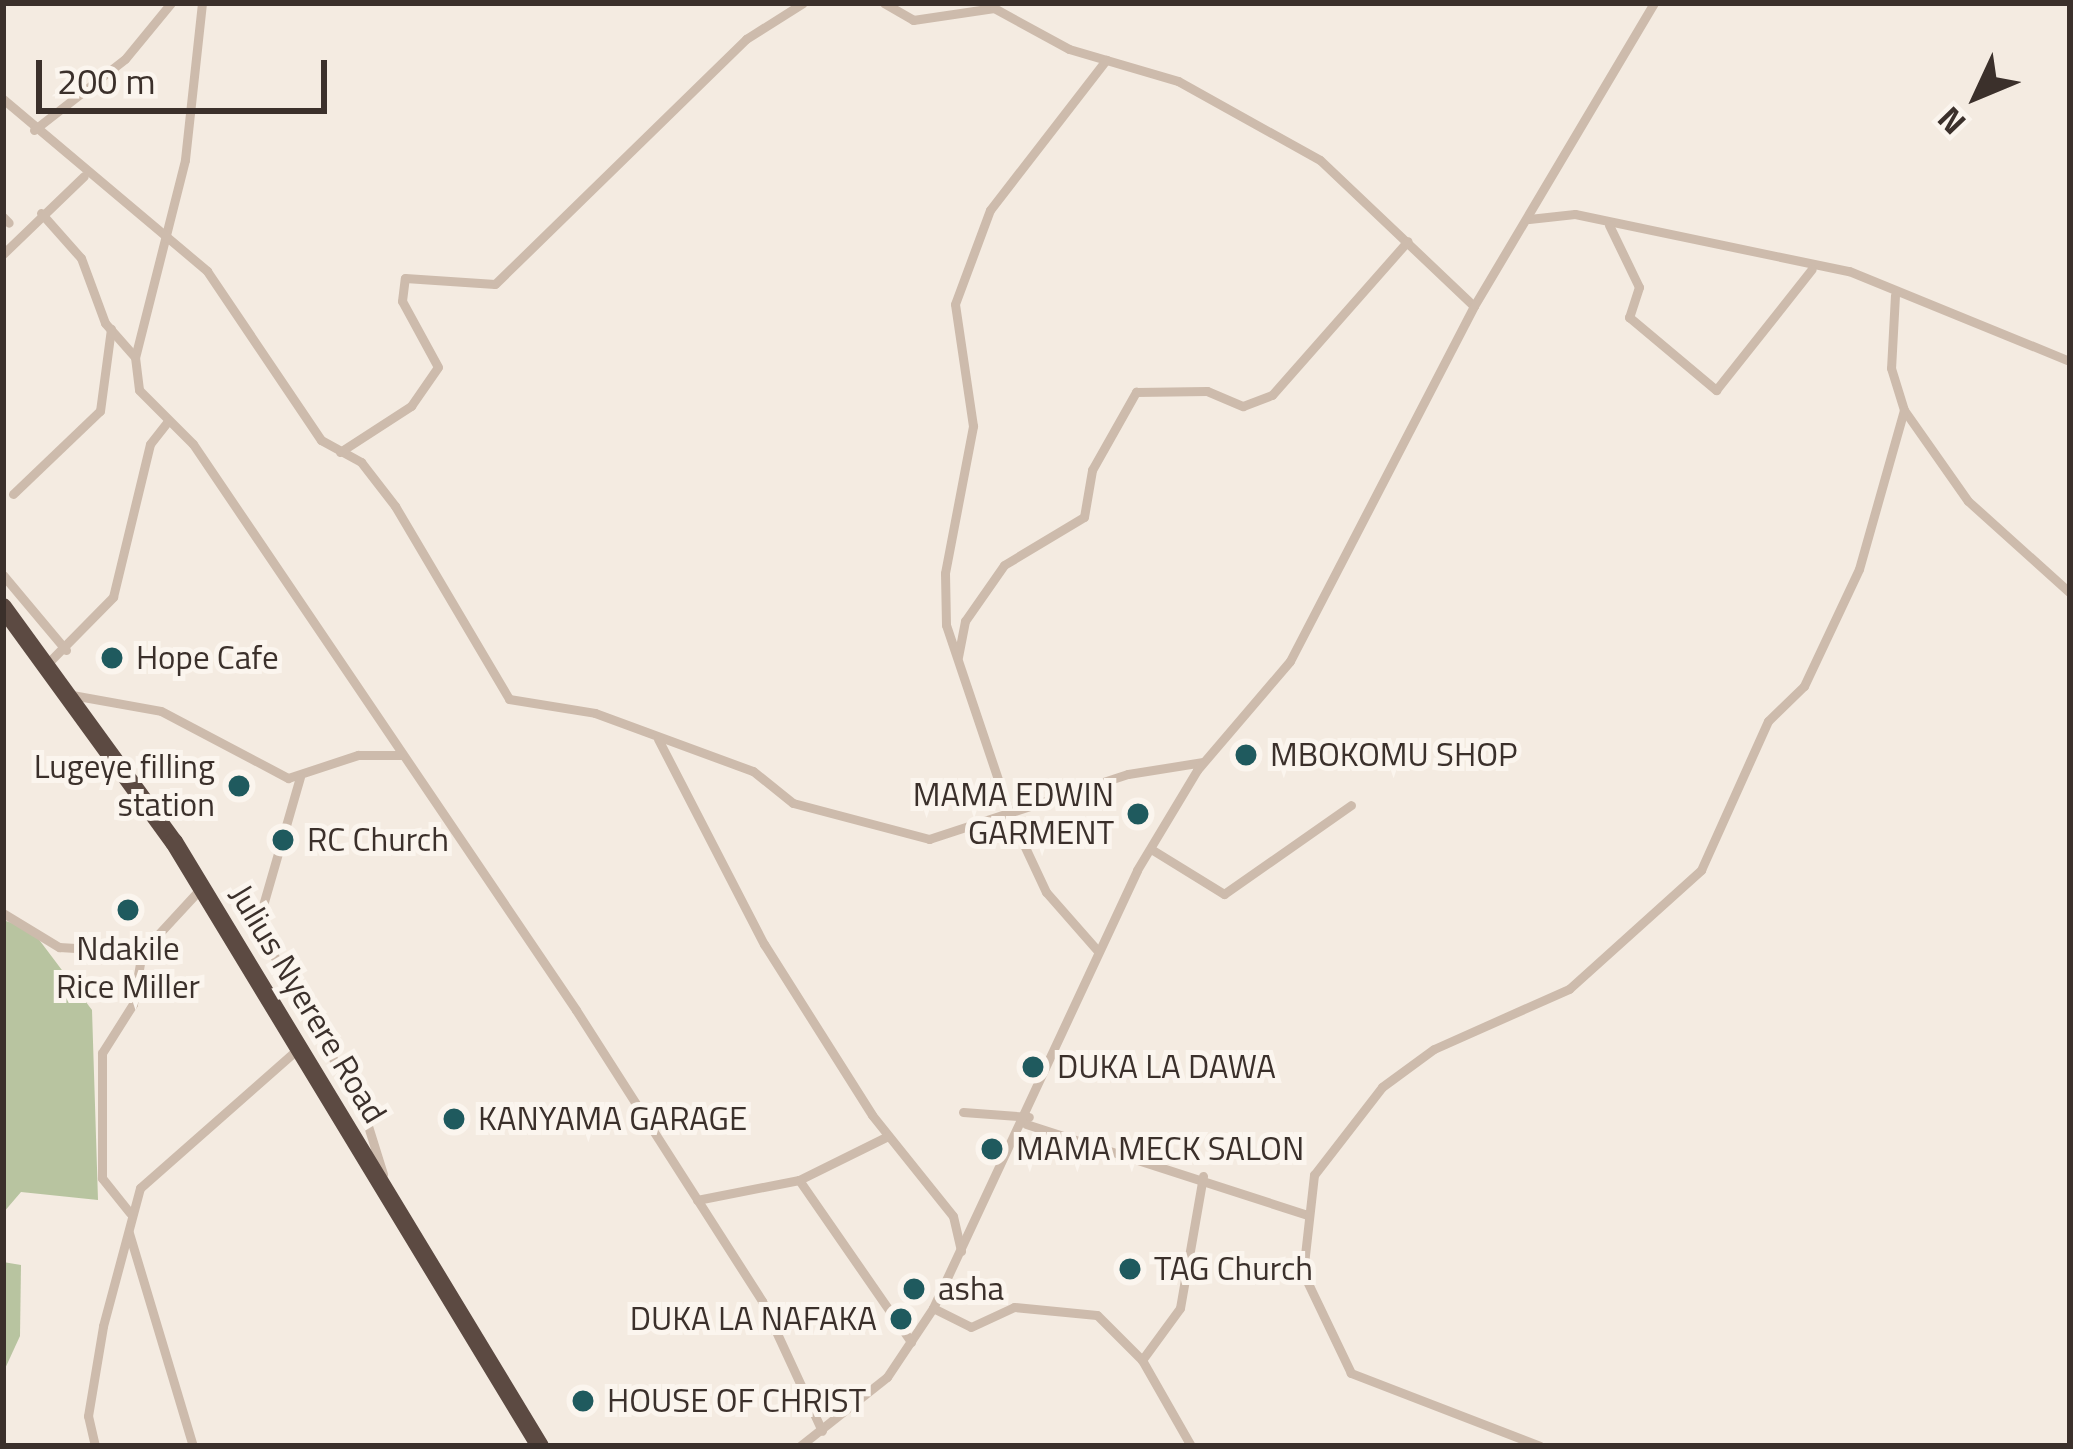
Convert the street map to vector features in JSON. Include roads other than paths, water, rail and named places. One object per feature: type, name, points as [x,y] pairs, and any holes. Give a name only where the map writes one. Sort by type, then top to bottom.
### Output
[{"type":"highway","name":"Julius Nyerere Road","points":[[3,607],[72,695],[202,887],[540,1446]]},
{"type":"street","points":[[34,130],[125,59],[171,3]]},
{"type":"street","points":[[202,3],[185,160],[161,238],[135,357],[139,390],[168,421],[403,755],[697,1200],[762,1300],[822,1431]]},
{"type":"street","points":[[340,452],[411,406],[438,368],[407,315],[405,278],[495,284],[746,39],[802,3]]},
{"type":"street","points":[[884,3],[913,20],[994,8],[1106,60],[1166,75],[1314,156],[1474,307]]},
{"type":"street","points":[[800,1446],[822,1431],[910,1342],[933,1308],[1028,1120],[1097,950],[1151,849],[1203,763],[1290,661],[1474,307],[1654,3]]},
{"type":"street","points":[[1097,950],[1046,892],[1010,815],[957,662],[944,573],[973,426],[955,304],[998,198],[1106,60]]},
{"type":"street","points":[[3,99],[85,176],[207,271],[321,440],[369,470],[417,538],[502,695],[658,739],[753,772],[793,803],[898,834],[940,838],[1128,774],[1203,763]]},
{"type":"street","points":[[3,254],[85,176]]},
{"type":"street","points":[[13,494],[100,411],[115,368],[111,329],[81,257],[41,213]]},
{"type":"street","points":[[1528,219],[1575,214],[1813,268],[1849,271],[1895,295],[2070,361]]},
{"type":"street","points":[[1609,225],[1638,286],[1631,322],[1716,390],[1813,268]]},
{"type":"street","points":[[957,662],[965,621],[1004,565],[1089,510],[1092,470],[1141,388],[1243,406],[1272,395],[1408,241]]},
{"type":"street","points":[[1895,295],[1891,368],[1904,410],[1968,501],[2070,593]]},
{"type":"street","points":[[111,329],[135,357]]},
{"type":"street","points":[[1540,1446],[1351,1373],[1304,1273],[1307,1215],[1332,1141],[1382,1087],[1434,1049],[1569,989],[1701,870],[1768,721],[1804,686],[1859,569],[1904,410]]},
{"type":"street","points":[[48,663],[66,650],[113,597],[151,444],[168,421]]},
{"type":"street","points":[[3,574],[66,650]]},
{"type":"street","points":[[72,695],[160,711],[300,777],[364,753],[403,755]]},
{"type":"street","points":[[658,739],[755,930],[888,1136],[953,1216],[961,1251]]},
{"type":"street","points":[[300,777],[257,926],[364,1113],[389,1197]]},
{"type":"street","points":[[1151,849],[1224,895],[1351,805]]},
{"type":"street","points":[[130,1213],[104,1182],[96,1108],[104,1046],[133,1004],[142,952],[202,887]]},
{"type":"street","points":[[3,913],[58,947],[142,952]]},
{"type":"street","points":[[95,1446],[89,1408],[130,1213],[206,1120],[300,1047]]},
{"type":"street","points":[[963,1112],[1028,1120],[1307,1215]]},
{"type":"street","points":[[697,1200],[799,1180],[888,1136]]},
{"type":"street","points":[[1142,1360],[1180,1308],[1203,1176]]},
{"type":"street","points":[[799,1180],[910,1342]]},
{"type":"street","points":[[127,1228],[193,1446]]},
{"type":"street","points":[[933,1308],[968,1327],[1013,1307],[1090,1313],[1142,1360],[1191,1446]]},
{"type":"place","name":"Hope Cafe","points":[[112,658]]},
{"type":"place","name":"MBOKOMU SHOP","points":[[1246,755]]},
{"type":"place","name":"Lugeye filling station","points":[[239,786]]},
{"type":"place","name":"MAMA EDWIN GARMENT","points":[[1138,814]]},
{"type":"place","name":"RC Church","points":[[283,840]]},
{"type":"place","name":"Ndakile Rice Miller","points":[[128,910]]},
{"type":"place","name":"DUKA LA DAWA","points":[[1033,1067]]},
{"type":"place","name":"KANYAMA GARAGE","points":[[454,1119]]},
{"type":"place","name":"MAMA MECK SALON","points":[[992,1149]]},
{"type":"place","name":"TAG Church","points":[[1130,1269]]},
{"type":"place","name":"asha","points":[[914,1289]]},
{"type":"place","name":"DUKA LA NAFAKA","points":[[901,1319]]},
{"type":"place","name":"HOUSE OF CHRIST","points":[[583,1401]]}]
